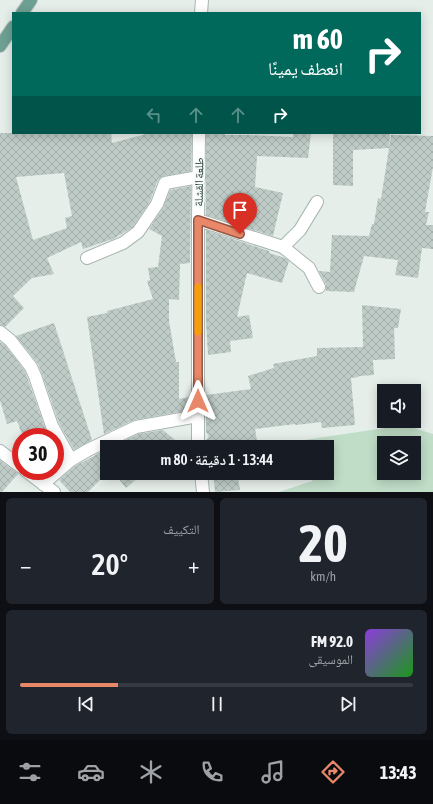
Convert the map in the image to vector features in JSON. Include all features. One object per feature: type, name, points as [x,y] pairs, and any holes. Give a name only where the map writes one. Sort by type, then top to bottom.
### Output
[{"type":"main road","points":[[23,12],[31,0]]},
{"type":"main road","points":[[0,46],[12,28]]},
{"type":"street","points":[[201,12],[202,0]]},
{"type":"street","name":"طلعة القشلة","points":[[198,440],[199,134]]},
{"type":"street","points":[[87,258],[123,243],[138,232],[157,204],[165,183],[199,177]]},
{"type":"street","points":[[283,247],[300,230],[317,202]]},
{"type":"street","points":[[198,220],[283,247],[309,268],[319,287]]},
{"type":"street","points":[[0,332],[10,340],[31,367],[52,426],[71,460]]},
{"type":"street","points":[[43,484],[71,460],[88,450],[136,427],[198,416]]},
{"type":"street","points":[[0,451],[12,460]]},
{"type":"street","points":[[38,480],[54,492]]},
{"type":"street","points":[[202,480],[203,492]]},
{"type":"green space","points":[[385,428],[414,428],[433,434],[433,492],[279,492],[312,481],[334,480],[334,440],[304,440]]},
{"type":"building","points":[[0,133],[111,134],[112,143],[146,134],[192,134],[191,171],[160,178],[150,201],[133,227],[113,239],[83,249],[81,242],[47,258],[54,274],[32,278],[13,296],[24,308],[5,327],[0,325]],"holes":[[[64,173],[72,216],[65,218],[67,228],[33,240],[16,177]]]},
{"type":"building","points":[[206,134],[293,137],[293,134],[311,134],[308,158],[257,156],[255,187],[283,193],[273,236],[206,215]]},
{"type":"building","points":[[333,134],[390,134],[389,148],[353,150],[353,186],[333,185]]},
{"type":"building","points":[[391,135],[433,136],[433,167],[425,212],[429,212],[426,225],[433,225],[433,249],[422,248],[418,278],[395,275],[398,260],[364,256],[354,292],[326,291],[326,284],[319,271],[330,272],[332,235],[369,236],[372,224],[374,224],[378,198],[381,199]]},
{"type":"building","points":[[191,186],[190,263],[180,264],[179,300],[169,299],[169,321],[176,362],[179,362],[179,399],[190,397],[190,410],[134,420],[104,434],[87,317],[107,313],[107,311],[153,299],[147,281],[150,280],[148,268],[158,267],[162,236],[149,229],[163,208],[170,190]]},
{"type":"building","points":[[206,230],[269,251],[269,253],[285,258],[289,261],[282,283],[247,273],[237,317],[249,315],[253,338],[230,341],[231,352],[208,355],[206,322]]},
{"type":"building","points":[[362,305],[401,309],[398,328],[394,328],[395,359],[373,360],[374,375],[351,378],[355,425],[322,428],[321,422],[295,424],[255,429],[257,440],[207,440],[209,436],[206,432],[206,395],[251,389],[248,376],[274,368],[273,364],[317,356],[317,348],[363,347]]},
{"type":"building","points":[[54,323],[92,440],[74,450],[64,432],[64,428],[62,428],[59,423],[38,364],[16,336]]},
{"type":"building","points":[[0,342],[5,345],[25,371],[45,428],[20,428],[17,421],[7,424],[0,400]]},
{"type":"building","points":[[163,430],[175,440],[126,440],[138,434]]},
{"type":"building","points":[[100,453],[100,480],[88,492],[70,492],[59,480],[64,480],[64,476],[75,466]]},
{"type":"building","points":[[0,460],[12,469],[13,480],[2,492],[0,492]]},
{"type":"building","points":[[120,480],[136,480],[126,488]]},
{"type":"building","points":[[214,480],[238,480],[240,490],[215,492]]},
{"type":"slow traffic","points":[[198,287],[198,332]]},
{"type":"route","points":[[198,401],[198,220],[240,234]]}]
